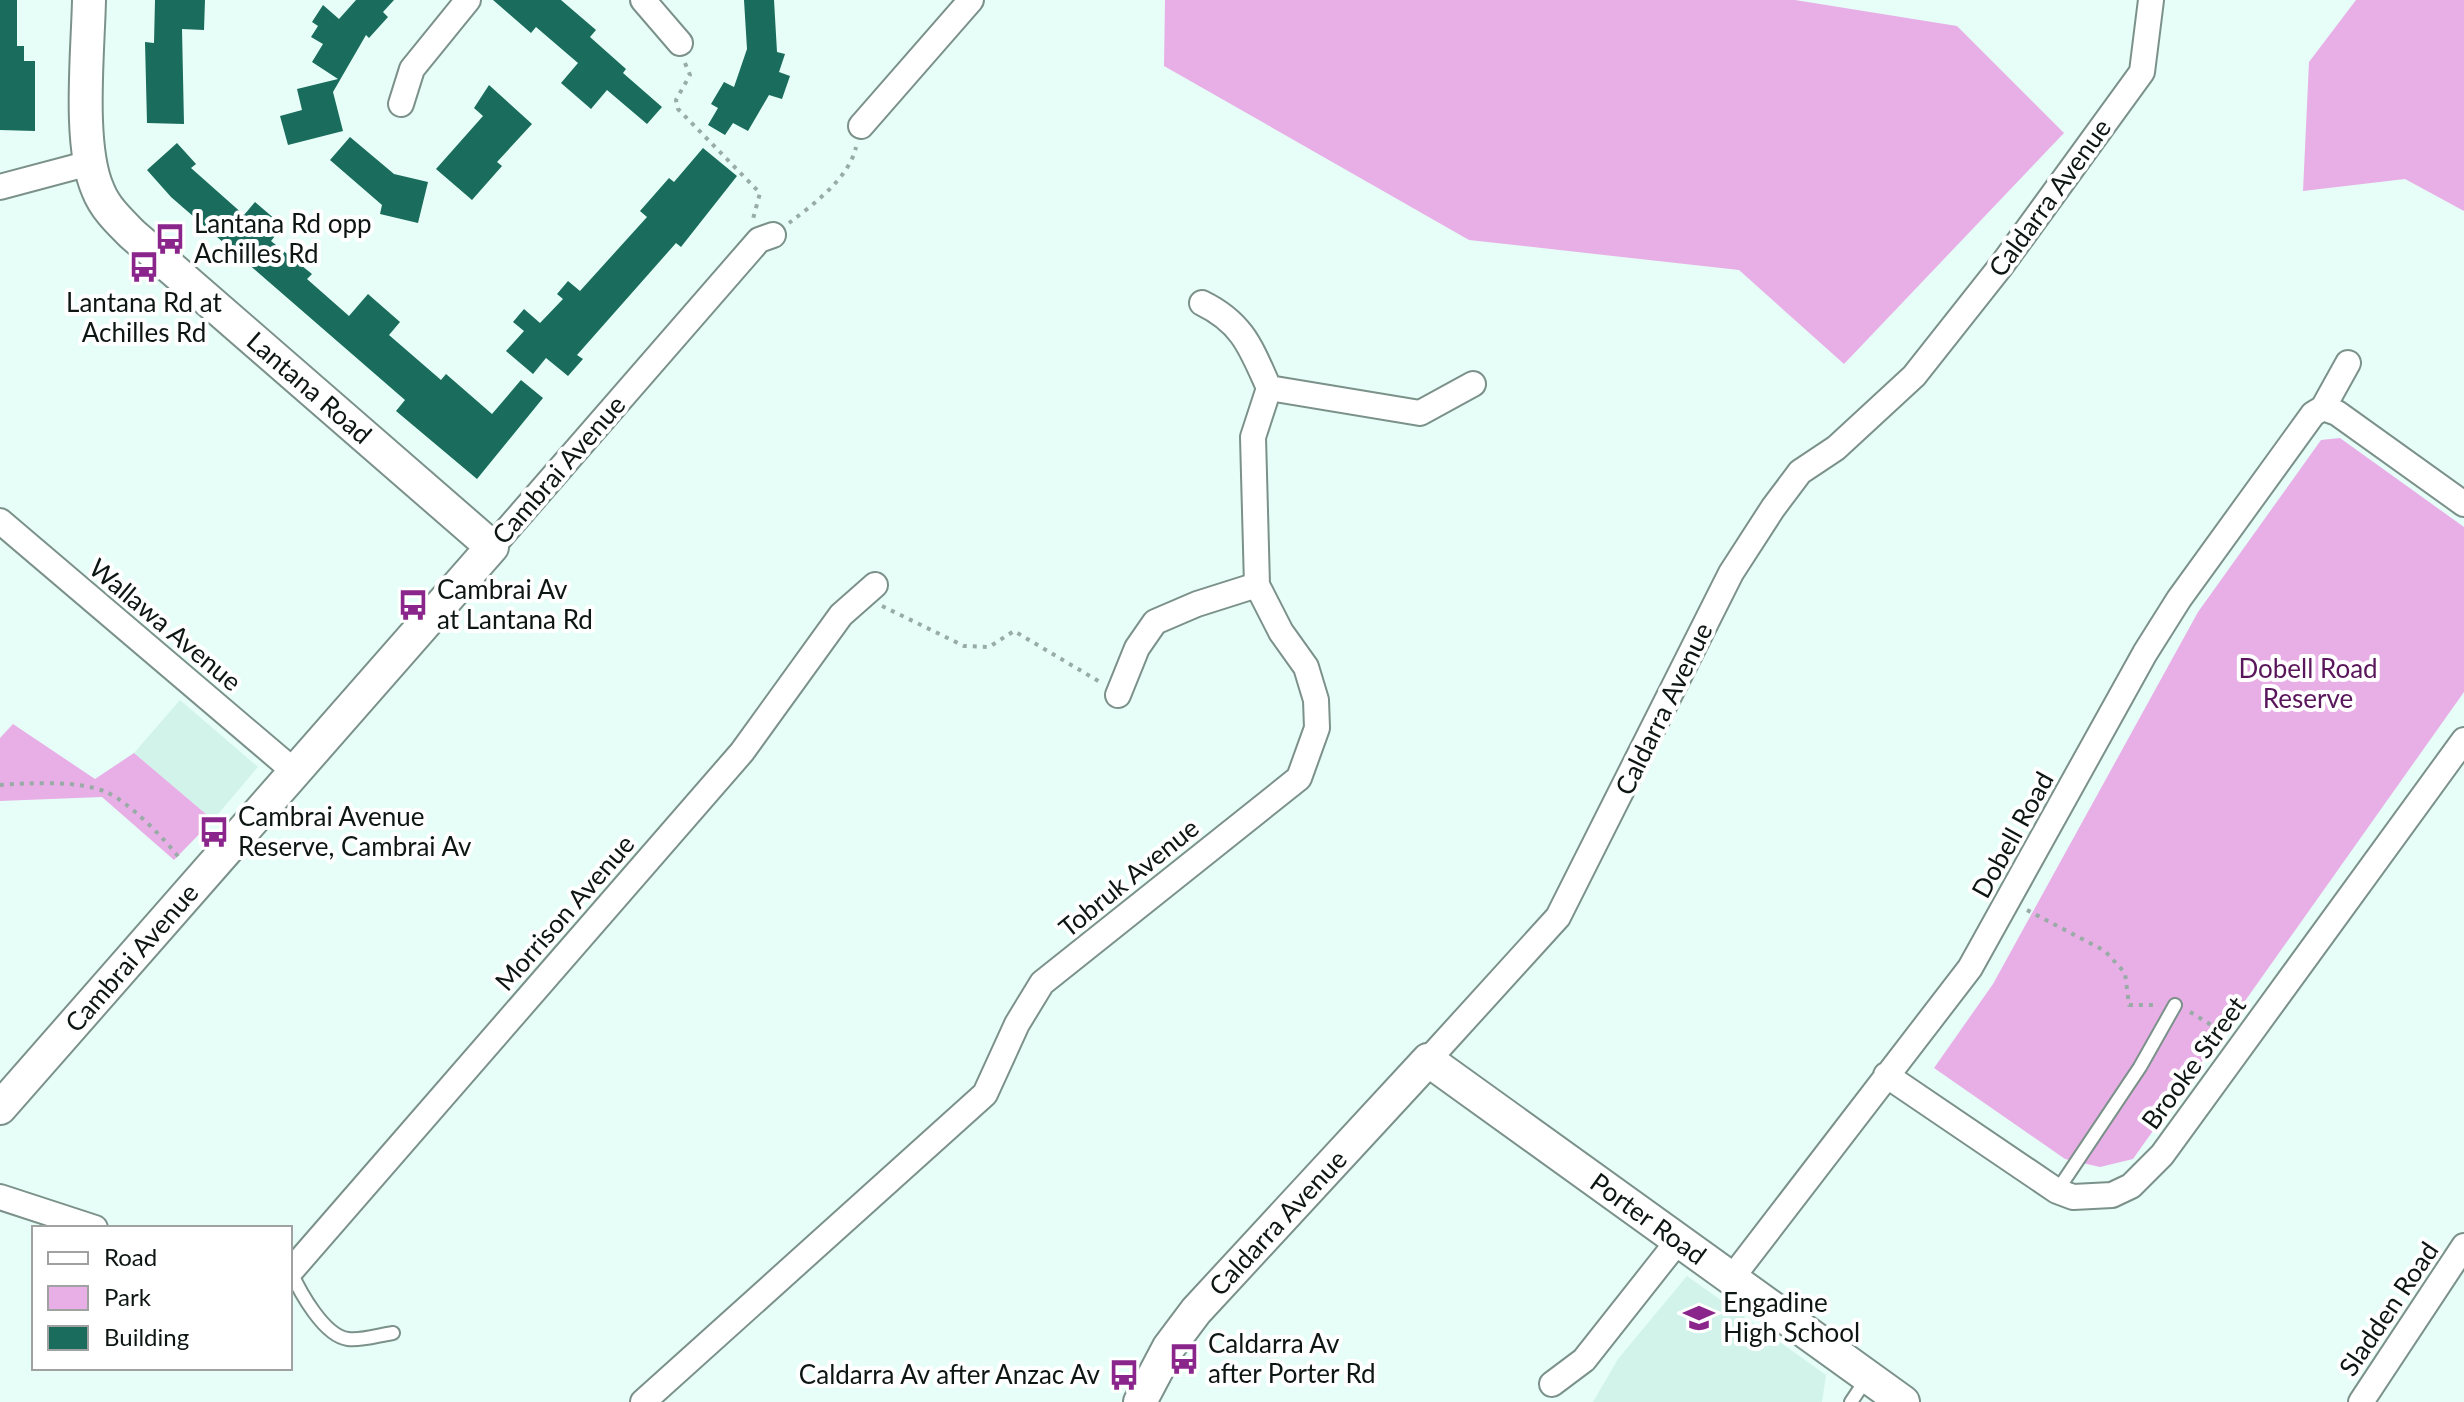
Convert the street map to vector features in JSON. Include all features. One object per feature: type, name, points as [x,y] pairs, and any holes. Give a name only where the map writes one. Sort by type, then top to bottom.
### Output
[{"type":"street","name":"Lantana Road","points":[[89,0],[90,163],[105,203],[132,234],[492,547]]},
{"type":"street","points":[[401,104],[412,69],[468,0]]},
{"type":"street","points":[[643,0],[676,39]]},
{"type":"street","points":[[861,126],[971,0]]},
{"type":"street","name":"Caldarra Avenue","points":[[1140,1402],[1169,1347],[1196,1311],[1558,917],[1731,573],[1773,508],[1800,472],[1836,448],[1914,376],[2001,266],[2142,72],[2151,0]]},
{"type":"street","points":[[0,187],[90,163]]},
{"type":"street","name":"Cambrai Avenue","points":[[0,1108],[766,238]]},
{"type":"street","points":[[1202,303],[1227,315],[1249,343],[1269,388],[1420,413],[1473,384]]},
{"type":"street","name":"Dobell Road","points":[[1731,1279],[1970,968],[2179,599],[2298,432],[2323,408],[2348,363]]},
{"type":"street","name":"Tobruk Avenue","points":[[643,1402],[985,1094],[1017,1024],[1042,983],[1299,778],[1317,728],[1316,700],[1306,667],[1281,632],[1257,585],[1253,437],[1269,388]]},
{"type":"street","points":[[2323,408],[2337,413],[2464,504]]},
{"type":"street","name":"Wallawa Avenue","points":[[0,521],[295,772]]},
{"type":"street","name":"Morrison Avenue","points":[[292,1271],[742,752],[841,615],[875,585]]},
{"type":"street","points":[[1118,695],[1137,648],[1155,622],[1197,604],[1257,585]]},
{"type":"street","name":"Brooke Street","points":[[1886,1075],[2057,1191],[2092,1197],[2112,1195],[2131,1186],[2162,1155],[2464,740]]},
{"type":"street","name":"Porter Road","points":[[1428,1060],[1731,1279],[1860,1390],[1903,1402]]},
{"type":"street","points":[[0,1197],[89,1226]]},
{"type":"street","points":[[1552,1384],[1584,1360],[1678,1241]]},
{"type":"street","name":"Sladden Road","points":[[2361,1402],[2464,1246]]},
{"type":"lane","points":[[2057,1191],[2140,1067],[2175,1005]]},
{"type":"lane","points":[[292,1274],[308,1307],[342,1338],[393,1333]]},
{"type":"path","points":[[676,39],[690,75],[676,100],[678,109],[760,193],[752,214],[766,238],[813,205],[852,162],[861,126]]},
{"type":"path","points":[[875,585],[879,605],[928,630],[964,646],[989,647],[1014,631],[1047,648],[1118,695]]},
{"type":"path","points":[[0,785],[29,783],[106,791],[165,839],[180,859]]},
{"type":"path","points":[[2009,899],[2105,951],[2125,973],[2129,1005],[2175,1005],[2201,1017],[2242,1045]]},
{"type":"shaded area","points":[[180,700],[258,767],[213,820],[134,753]]},
{"type":"shaded area","name":"Engadine High School","points":[[1687,1276],[1826,1375],[1822,1402],[1593,1402],[1618,1359]]},
{"type":"green space","points":[[1165,0],[1795,0],[1957,26],[2064,133],[1844,364],[1739,270],[1469,240],[1164,66]]},
{"type":"green space","points":[[2356,0],[2464,0],[2464,211],[2405,179],[2303,191],[2309,62]]},
{"type":"green space","name":"Dobell Road Reserve","points":[[2340,438],[2464,527],[2464,692],[2133,1159],[2100,1167],[2065,1159],[1934,1068],[1993,984],[2198,612],[2321,440]]},
{"type":"green space","points":[[13,724],[95,779],[134,753],[213,820],[174,860],[102,797],[0,801],[0,738]]},
{"type":"building","points":[[0,0],[17,0],[17,46],[24,46],[24,61],[35,61],[35,131],[0,130]]},
{"type":"building","points":[[155,0],[205,0],[204,30],[182,29],[184,124],[147,123],[145,42],[154,43]]},
{"type":"building","points":[[356,0],[394,0],[383,12],[388,17],[369,38],[366,35],[333,92],[343,131],[288,145],[280,116],[302,110],[297,89],[338,79],[312,62],[323,44],[311,37],[318,26],[312,22],[323,5],[339,19]]},
{"type":"building","points":[[493,0],[561,0],[596,30],[590,37],[626,69],[623,73],[662,107],[647,124],[607,90],[591,109],[561,83],[578,63],[536,27],[531,33]]},
{"type":"building","points":[[744,0],[774,0],[777,52],[785,54],[779,72],[790,76],[782,99],[769,95],[748,131],[733,123],[725,135],[708,125],[718,108],[711,104],[724,82],[734,87],[747,49]]},
{"type":"building","points":[[489,85],[532,124],[497,162],[502,166],[472,200],[436,169],[483,116],[474,108]]},
{"type":"building","points":[[350,137],[394,174],[428,182],[418,223],[380,214],[382,205],[330,160]]},
{"type":"building","points":[[177,143],[196,164],[191,168],[244,215],[255,202],[283,226],[271,241],[312,274],[307,279],[349,316],[368,294],[400,322],[389,335],[441,380],[446,374],[492,414],[521,380],[543,398],[477,479],[396,411],[405,400],[171,197],[147,170]]},
{"type":"building","points":[[703,148],[737,176],[681,247],[676,243],[577,355],[583,359],[568,376],[546,358],[533,374],[506,351],[524,331],[513,322],[524,309],[540,323],[563,299],[557,294],[568,281],[580,291],[647,217],[640,211],[669,178],[674,182]]},
{"type":"place","name":"Lantana Rd opp Achilles Rd","points":[[170,239]]},
{"type":"place","name":"Lantana Rd at Achilles Rd","points":[[144,267]]},
{"type":"place","name":"Cambrai Av at Lantana Rd","points":[[413,605]]},
{"type":"place","name":"Cambrai Avenue Reserve, Cambrai Av","points":[[214,832]]},
{"type":"place","name":"Engadine High School","points":[[1699,1318]]},
{"type":"place","name":"Caldarra Av after Porter Rd","points":[[1184,1359]]},
{"type":"place","name":"Caldarra Av after Anzac Av","points":[[1124,1375]]}]
